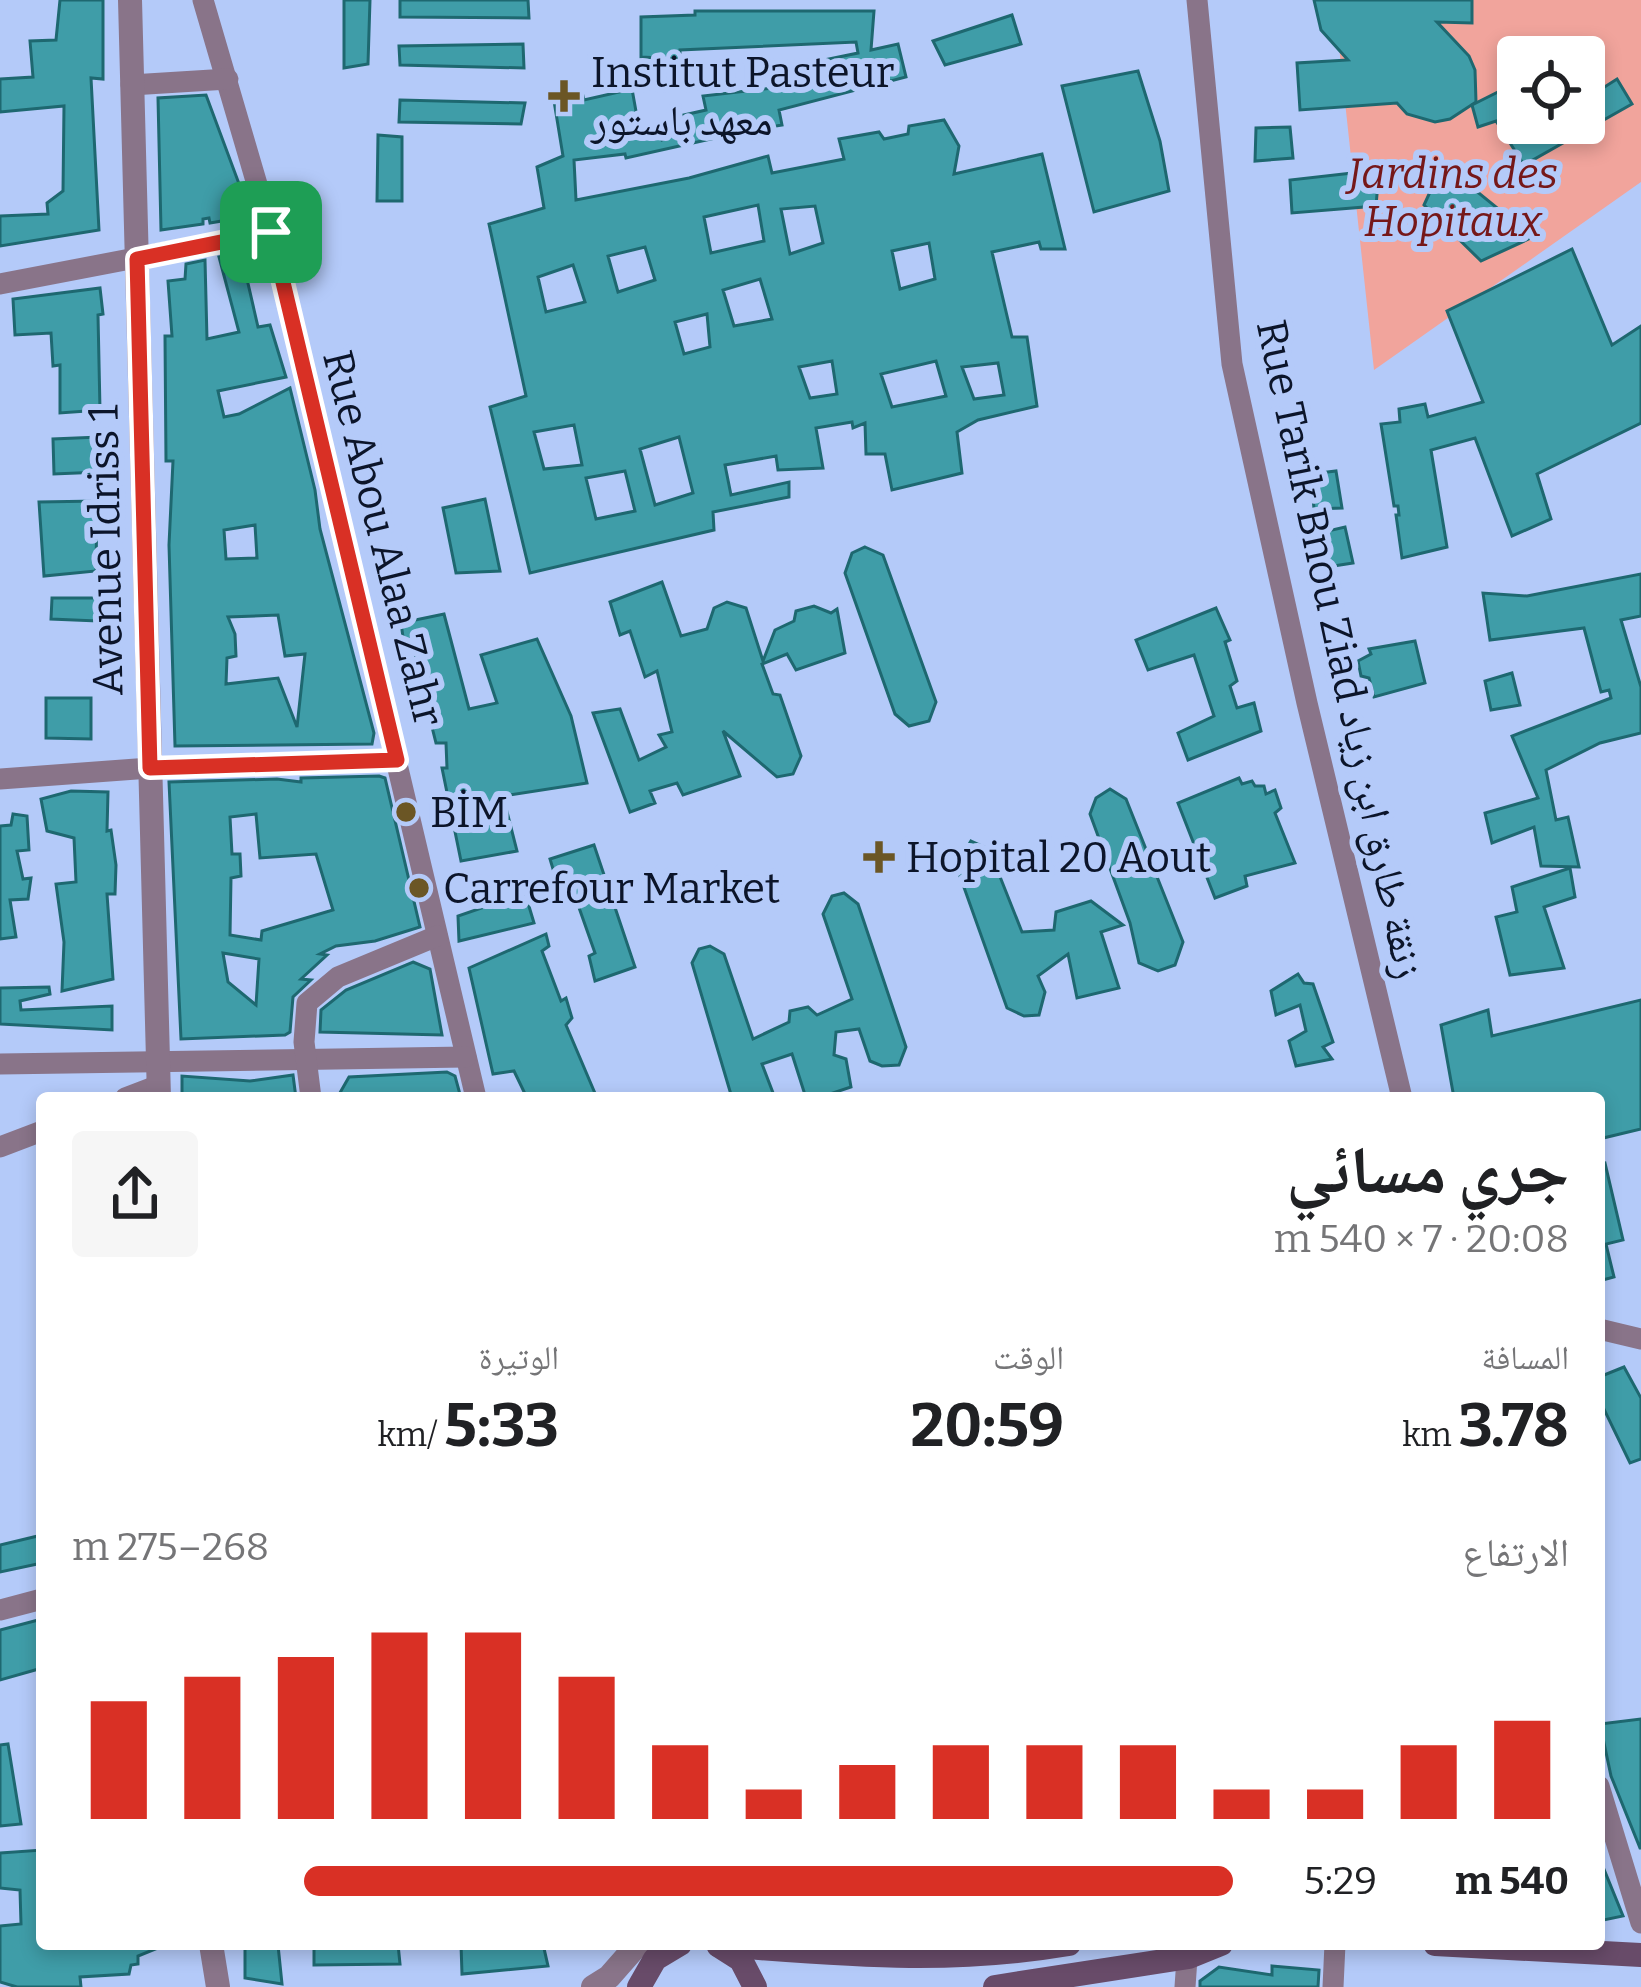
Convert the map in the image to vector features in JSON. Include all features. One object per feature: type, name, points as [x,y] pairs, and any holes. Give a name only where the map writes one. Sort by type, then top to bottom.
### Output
[{"type":"main road","points":[[639,1987],[647,1968],[667,1950]]},
{"type":"main road","points":[[724,1950],[741,1960],[755,1987]]},
{"type":"main road","points":[[840,1950],[993,1954],[1023,1950]]},
{"type":"main road","points":[[1547,1950],[1641,1955]]},
{"type":"main road","points":[[995,1987],[1188,1951]]},
{"type":"street","name":"Avenue Idriss 1","points":[[130,0],[159,1081]]},
{"type":"street","name":"Rue Abou Alaa Zahr","points":[[203,0],[271,232],[474,1092]]},
{"type":"street","name":"Rue Tarik Bnou Ziad زنقة طارق ابن زياد","points":[[1197,0],[1232,364],[1401,1092]]},
{"type":"street","points":[[131,85],[228,80]]},
{"type":"street","points":[[0,284],[271,232]]},
{"type":"street","points":[[0,778],[397,760]]},
{"type":"street","points":[[310,1092],[307,1003],[320,988],[366,964],[437,936]]},
{"type":"street","points":[[0,1064],[159,1081],[306,1060],[466,1058]]},
{"type":"street","points":[[0,1147],[36,1133]]},
{"type":"street","points":[[1605,1330],[1641,1339]]},
{"type":"street","points":[[0,1610],[36,1600]]},
{"type":"street","points":[[1605,1806],[1641,1923]]},
{"type":"street","points":[[212,1950],[218,1987]]},
{"type":"street","points":[[593,1987],[633,1950]]},
{"type":"street","points":[[1333,1987],[1335,1950]]},
{"type":"street","points":[[1184,1987],[1188,1951]]},
{"type":"green space","name":"Jardins des Hopitaux","points":[[1334,0],[1641,0],[1641,182],[1374,370]]},
{"type":"building","points":[[60,0],[103,0],[103,79],[91,78],[99,230],[0,246],[0,216],[48,214],[47,203],[63,191],[64,106],[0,112],[0,79],[33,77],[30,41],[56,40]]},
{"type":"building","points":[[344,0],[370,0],[368,64],[344,68]]},
{"type":"building","points":[[400,0],[528,0],[529,18],[400,17]]},
{"type":"building","points":[[1314,0],[1472,0],[1472,23],[1437,22],[1469,56],[1475,70],[1476,102],[1450,119],[1435,122],[1407,114],[1397,103],[1300,110],[1297,63],[1348,60],[1321,30]]},
{"type":"building","points":[[695,11],[874,11],[871,50],[898,44],[906,77],[779,110],[782,125],[758,129],[755,123],[724,136],[626,158],[625,154],[574,160],[576,200],[689,178],[768,156],[772,173],[844,159],[839,139],[879,132],[884,139],[908,134],[909,126],[944,120],[959,146],[954,174],[1042,154],[1065,249],[1041,249],[1039,242],[992,252],[1012,337],[1027,337],[1037,406],[978,420],[957,432],[962,473],[892,490],[885,454],[866,454],[865,423],[853,428],[852,422],[816,428],[823,468],[778,470],[776,456],[725,465],[731,495],[789,482],[789,497],[713,512],[714,530],[530,573],[490,407],[526,396],[489,224],[544,208],[537,167],[563,156],[554,101],[632,89],[639,128],[658,126],[662,140],[686,129],[684,115],[706,110],[703,96],[773,88],[771,71],[858,53],[856,42],[680,50],[680,59],[641,57],[641,17],[695,15]],"holes":[[[758,205],[764,241],[711,253],[704,217]],[[815,206],[823,243],[790,254],[781,209]],[[929,243],[935,279],[900,289],[892,251]],[[645,247],[655,280],[618,292],[608,256]],[[573,265],[585,302],[546,312],[538,277]],[[760,279],[772,319],[734,326],[723,290]],[[707,314],[710,347],[684,354],[675,322]],[[832,361],[837,394],[810,398],[799,367]],[[936,361],[946,396],[892,407],[881,374]],[[998,363],[1004,395],[974,399],[962,367]],[[574,425],[582,465],[544,469],[534,432]],[[679,437],[693,493],[655,505],[640,449]],[[625,471],[635,511],[596,519],[586,478]]]},
{"type":"building","points":[[1012,15],[1021,44],[945,65],[933,41]]},
{"type":"building","points":[[523,44],[524,68],[400,65],[399,46]]},
{"type":"building","points":[[1138,71],[1160,141],[1169,191],[1094,212],[1062,86]]},
{"type":"building","points":[[1617,79],[1632,104],[1605,119],[1605,87]]},
{"type":"building","points":[[1497,92],[1497,123],[1478,127],[1472,105]]},
{"type":"building","points":[[206,95],[251,216],[210,223],[209,218],[203,224],[161,230],[158,98]]},
{"type":"building","points":[[400,100],[525,103],[521,124],[399,122]]},
{"type":"building","points":[[1290,127],[1293,158],[1255,161],[1256,128]]},
{"type":"building","points":[[378,135],[402,137],[402,201],[377,201]]},
{"type":"building","points":[[1511,144],[1561,144],[1524,165]]},
{"type":"building","points":[[1443,164],[1533,237],[1481,261],[1424,205]]},
{"type":"building","points":[[1379,170],[1376,206],[1292,213],[1290,180]]},
{"type":"building","points":[[1572,249],[1612,345],[1641,326],[1641,423],[1537,474],[1551,519],[1512,536],[1475,438],[1431,450],[1447,547],[1402,558],[1398,506],[1394,506],[1381,424],[1400,422],[1399,409],[1425,404],[1428,417],[1483,402],[1447,311]]},
{"type":"building","points":[[241,253],[258,327],[270,325],[286,377],[218,391],[224,417],[290,388],[320,529],[374,733],[372,744],[175,746],[169,545],[173,461],[166,461],[165,336],[172,336],[168,281],[185,279],[186,264],[205,260],[207,339],[239,332],[219,257]],"holes":[[[255,525],[257,558],[226,559],[224,530]],[[278,615],[285,656],[305,654],[297,727],[278,678],[226,684],[227,658],[236,656],[228,617]]]},
{"type":"building","points":[[100,288],[100,410],[60,413],[60,365],[53,366],[51,333],[15,335],[13,299]]},
{"type":"building","points":[[99,437],[100,472],[54,474],[53,439]]},
{"type":"building","points":[[1336,471],[1342,508],[1314,509],[1311,474]]},
{"type":"building","points":[[485,499],[500,571],[456,573],[443,508]]},
{"type":"building","points":[[97,501],[96,571],[44,576],[39,502]]},
{"type":"building","points":[[1345,527],[1353,563],[1327,567],[1319,533]]},
{"type":"building","points":[[865,547],[883,555],[936,702],[929,721],[909,726],[895,714],[845,573],[852,553]]},
{"type":"building","points":[[1641,574],[1641,616],[1621,620],[1641,687],[1641,733],[1600,743],[1546,770],[1556,820],[1568,817],[1579,867],[1541,866],[1534,827],[1492,843],[1485,813],[1538,798],[1512,736],[1611,698],[1609,690],[1601,692],[1584,628],[1490,640],[1483,593],[1527,596]]},
{"type":"building","points":[[662,582],[681,636],[707,629],[714,608],[727,602],[746,608],[763,661],[775,630],[794,621],[796,611],[814,606],[831,613],[837,609],[845,653],[796,670],[787,654],[762,664],[773,694],[780,695],[801,756],[793,774],[777,777],[723,731],[740,776],[683,795],[677,783],[650,791],[655,803],[630,812],[593,713],[620,709],[639,760],[666,747],[659,735],[672,732],[657,671],[645,677],[630,631],[620,635],[610,602]]},
{"type":"building","points":[[52,598],[97,598],[97,621],[51,619]]},
{"type":"building","points":[[1216,608],[1230,640],[1225,642],[1237,681],[1230,686],[1237,708],[1254,703],[1261,731],[1188,760],[1178,733],[1214,716],[1194,655],[1148,670],[1136,640]]},
{"type":"building","points":[[444,614],[469,709],[497,703],[481,655],[537,639],[571,716],[587,783],[503,796],[517,851],[461,861],[442,768],[447,768],[446,743],[436,743],[424,695],[418,696],[415,648],[405,651],[401,623]]},
{"type":"building","points":[[1415,641],[1425,683],[1374,697],[1358,661],[1371,654],[1369,649]]},
{"type":"building","points":[[1512,673],[1520,705],[1491,710],[1485,681]]},
{"type":"building","points":[[46,698],[91,698],[91,739],[46,738]]},
{"type":"building","points":[[301,778],[385,778],[420,927],[320,954],[327,955],[301,979],[311,980],[293,997],[290,1032],[285,1035],[181,1039],[169,782],[301,782]],"holes":[[[256,814],[260,858],[316,854],[333,910],[262,931],[261,940],[230,935],[231,878],[241,876],[240,854],[232,854],[230,817]],[[223,953],[259,959],[256,1005],[228,982]]]},
{"type":"building","points":[[1239,778],[1242,784],[1252,781],[1264,786],[1266,794],[1275,790],[1281,808],[1275,813],[1295,863],[1245,876],[1247,886],[1215,898],[1178,803]]},
{"type":"building","points":[[1110,789],[1126,799],[1183,942],[1175,965],[1158,971],[1139,963],[1130,923],[1090,814],[1096,798]]},
{"type":"building","points":[[71,791],[108,792],[107,831],[111,830],[116,865],[115,894],[107,894],[113,979],[62,991],[64,942],[56,884],[76,882],[74,838],[47,831],[41,799]]},
{"type":"building","points":[[13,814],[27,816],[29,850],[17,851],[23,879],[31,878],[28,899],[10,900],[16,937],[0,939],[0,826],[11,825]]},
{"type":"building","points":[[971,841],[989,849],[1022,932],[1054,930],[1056,912],[1091,901],[1123,925],[1101,932],[1119,988],[1077,998],[1068,954],[1038,976],[1045,992],[1039,1015],[1024,1016],[1007,1008],[956,865]]},
{"type":"building","points":[[594,845],[635,967],[595,981],[589,956],[595,953],[571,885],[559,889],[550,859]]},
{"type":"building","points":[[1570,868],[1575,897],[1544,907],[1564,968],[1510,975],[1496,917],[1517,912],[1512,887]]},
{"type":"building","points":[[525,893],[534,923],[459,941],[458,916]]},
{"type":"building","points":[[844,893],[858,904],[906,1047],[899,1065],[870,1061],[859,1029],[836,1032],[834,1055],[846,1059],[851,1087],[804,1092],[792,1054],[762,1064],[773,1092],[730,1092],[692,963],[699,949],[710,946],[724,954],[753,1039],[789,1022],[790,1011],[808,1007],[817,1015],[852,999],[823,914],[832,896]]},
{"type":"building","points":[[546,934],[549,946],[542,951],[561,1001],[566,998],[572,1018],[566,1025],[594,1092],[524,1092],[514,1071],[493,1074],[469,968]]},
{"type":"building","points":[[413,962],[430,969],[442,1035],[320,1032],[321,1010],[346,990]]},
{"type":"building","points":[[1298,974],[1304,983],[1313,984],[1333,1042],[1323,1047],[1332,1059],[1296,1066],[1289,1041],[1306,1031],[1300,1005],[1276,1015],[1271,991]]},
{"type":"building","points":[[49,987],[50,994],[20,1001],[21,1010],[112,1006],[112,1030],[0,1024],[0,988]]},
{"type":"building","points":[[1641,1000],[1641,1129],[1605,1138],[1605,1092],[1453,1092],[1441,1025],[1488,1010],[1492,1036]]},
{"type":"building","points":[[447,1072],[455,1076],[459,1092],[340,1092],[349,1077]]},
{"type":"building","points":[[293,1075],[295,1092],[182,1092],[182,1076],[250,1081]]},
{"type":"building","points":[[1605,1163],[1623,1240],[1606,1244],[1614,1277],[1605,1279]]},
{"type":"building","points":[[1624,1367],[1641,1398],[1641,1459],[1630,1463],[1605,1411],[1605,1375]]},
{"type":"building","points":[[36,1536],[36,1564],[0,1572],[0,1545]]},
{"type":"building","points":[[36,1621],[36,1670],[0,1680],[0,1630]]},
{"type":"building","points":[[1641,1719],[1641,1848],[1611,1776],[1605,1723]]},
{"type":"building","points":[[8,1744],[21,1824],[0,1826],[0,1745]]},
{"type":"building","points":[[36,1850],[36,1950],[153,1950],[138,1956],[129,1974],[80,1977],[81,1987],[17,1987],[0,1982],[0,1926],[21,1924],[20,1890],[0,1888],[0,1853]]},
{"type":"building","points":[[1605,1872],[1623,1916],[1605,1920]]},
{"type":"building","points":[[245,1950],[279,1950],[282,1984],[245,1978]]},
{"type":"building","points":[[314,1950],[399,1950],[400,1964],[314,1965]]},
{"type":"building","points":[[461,1950],[544,1950],[548,1966],[462,1974]]},
{"type":"building","points":[[1272,1966],[1319,1970],[1318,1987],[1200,1987],[1200,1981],[1219,1967],[1272,1975]]},
{"type":"place","name":"Institut Pasteur معهد باستور","points":[[564,96]]},
{"type":"place","name":"BİM","points":[[406,812]]},
{"type":"place","name":"Hopital 20 Aout","points":[[879,857]]},
{"type":"place","name":"Carrefour Market","points":[[419,888]]},
{"type":"route","points":[[271,232],[397,760],[150,768],[137,259],[271,232]]}]
